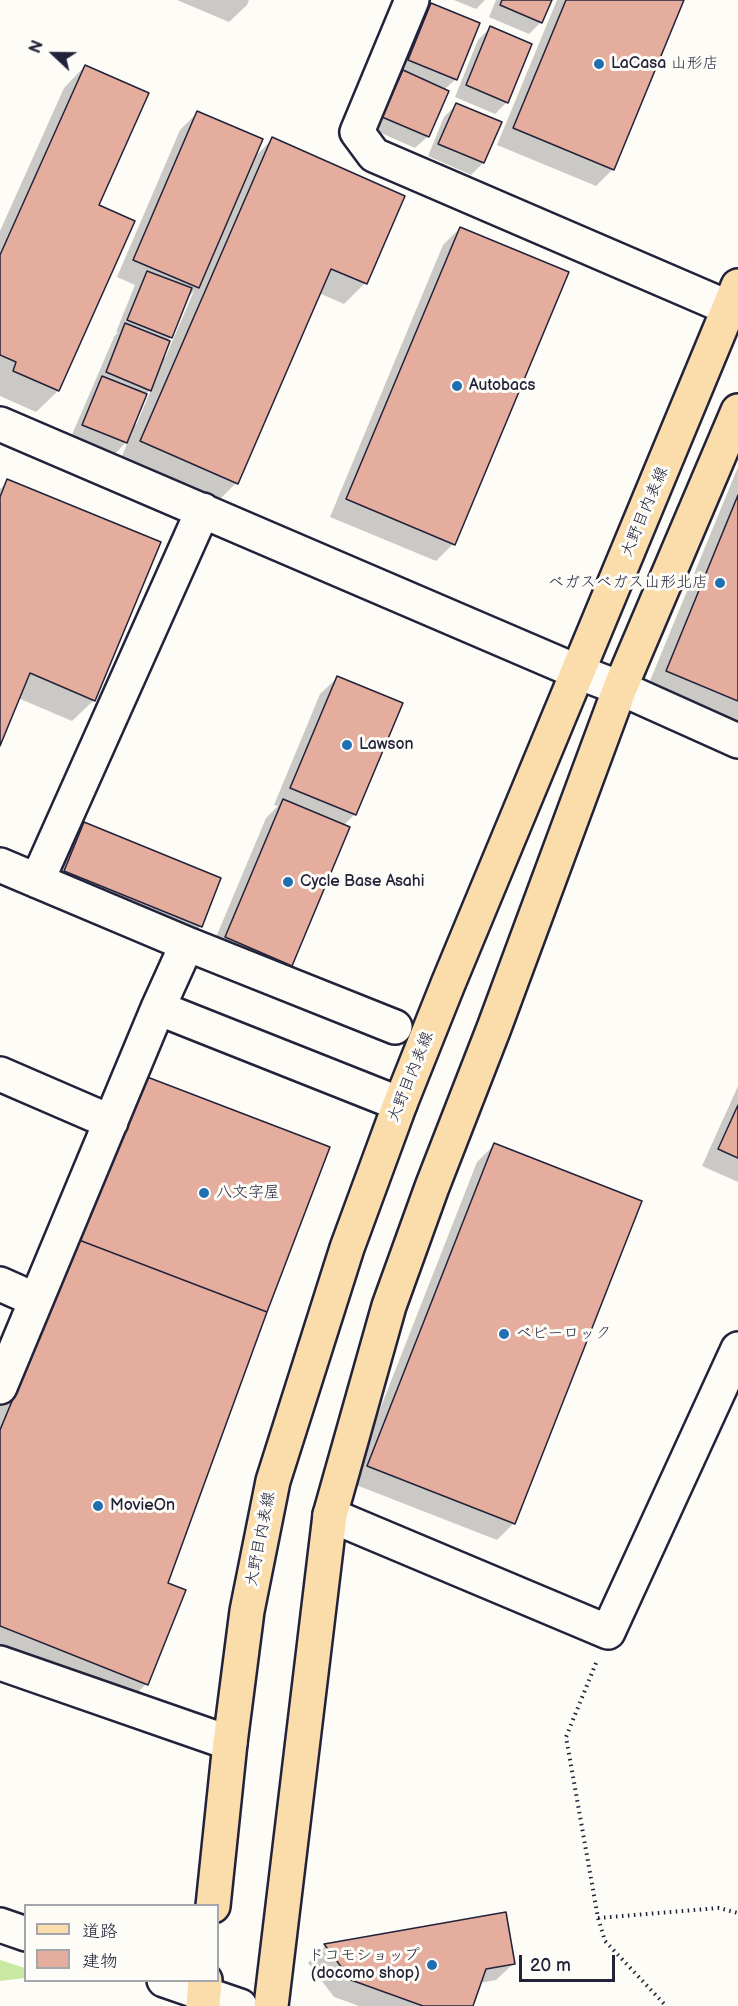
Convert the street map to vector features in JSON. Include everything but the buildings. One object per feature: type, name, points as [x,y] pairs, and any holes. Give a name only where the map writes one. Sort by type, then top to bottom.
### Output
[{"type":"main road","name":"大野目内表線","points":[[213,1904],[247,1611],[273,1481],[347,1248],[400,1104],[734,297]]},
{"type":"main road","points":[[271,2006],[330,1515],[389,1306],[620,688],[738,411]]},
{"type":"street","points":[[412,0],[357,132],[374,155],[734,297]]},
{"type":"street","points":[[0,424],[620,688],[738,741]]},
{"type":"street","points":[[38,881],[203,510]]},
{"type":"street","points":[[0,865],[187,944],[395,1027]]},
{"type":"street","points":[[0,1387],[158,1008],[187,944]]},
{"type":"street","points":[[158,1008],[400,1104]]},
{"type":"street","points":[[0,1074],[111,1122]]},
{"type":"street","points":[[0,1284],[36,1300]]},
{"type":"street","points":[[330,1515],[608,1632],[738,1349]]},
{"type":"street","points":[[0,1663],[230,1743]]},
{"type":"street","points":[[0,1925],[24,1933]]},
{"type":"street","points":[[170,1982],[240,2006]]},
{"type":"path","points":[[608,1632],[566,1737],[598,1918],[605,1941],[666,2006]]},
{"type":"path","points":[[598,1918],[719,1908],[738,1913]]},
{"type":"green space","points":[[0,1960],[24,1968],[24,1978],[0,1981]]},
{"type":"place","name":"LaCasa 山形店","points":[[599,64]]},
{"type":"place","name":"Autobacs","points":[[457,386]]},
{"type":"place","name":"ベガスベガス山形北店","points":[[720,583]]},
{"type":"place","name":"Lawson","points":[[347,745]]},
{"type":"place","name":"Cycle Base Asahi","points":[[288,882]]},
{"type":"place","name":"八文字屋","points":[[204,1193]]},
{"type":"place","name":"ベビーロック","points":[[504,1334]]},
{"type":"place","name":"MovieOn","points":[[98,1506]]},
{"type":"place","name":"ドコモショップ (docomo shop)","points":[[432,1965]]}]
